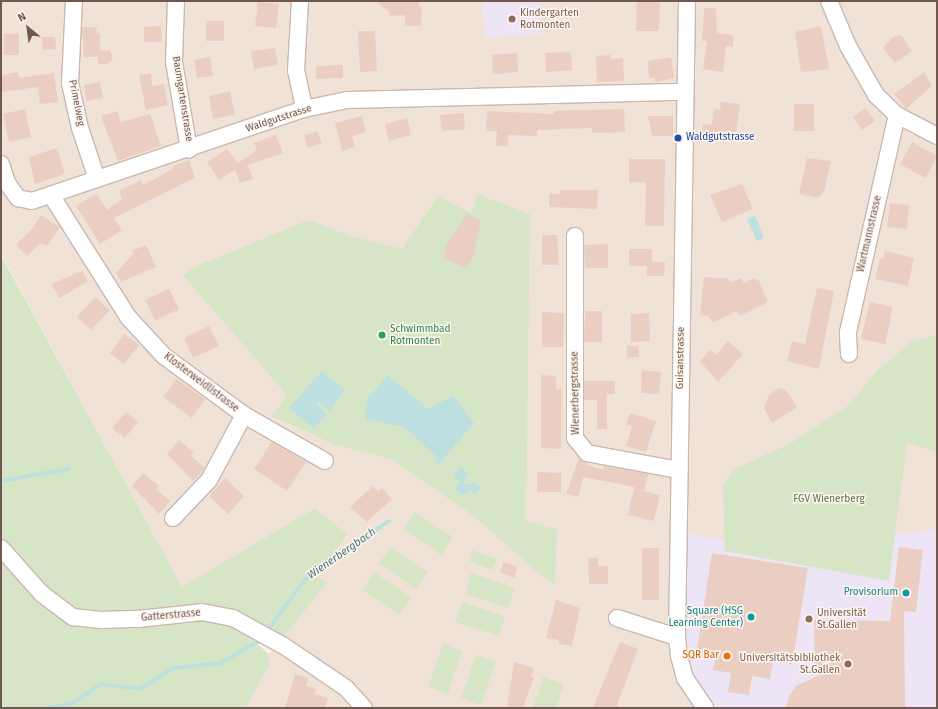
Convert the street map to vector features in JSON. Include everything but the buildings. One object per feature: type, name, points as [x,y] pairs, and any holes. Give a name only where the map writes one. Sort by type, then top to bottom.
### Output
[{"type":"street","name":"Primelweg","points":[[74,1],[70,83],[80,128],[97,179]]},
{"type":"street","name":"Baumgartenstrasse","points":[[176,1],[174,62],[189,150]]},
{"type":"street","points":[[300,1],[296,70],[304,109]]},
{"type":"street","name":"Guisanstrasse","points":[[687,1],[677,637],[679,656],[685,678],[705,708]]},
{"type":"street","points":[[829,1],[848,46],[876,95],[897,115],[937,136]]},
{"type":"street","name":"Waldgutstrasse","points":[[1,164],[7,182],[18,198],[32,201],[189,150],[304,109],[347,100],[685,92]]},
{"type":"street","name":"Wartmannstrasse","points":[[849,354],[848,332],[897,115]]},
{"type":"street","name":"Klosterweidlistrasse","points":[[51,195],[128,317],[164,356],[244,415],[326,461]]},
{"type":"street","name":"Wienerbergstrasse","points":[[575,236],[575,438],[587,453],[679,470]]},
{"type":"street","points":[[172,518],[209,480],[244,415]]},
{"type":"street","name":"Gatterstrasse","points":[[1,548],[42,594],[73,617],[101,620],[139,619],[202,612],[233,618],[284,646],[346,688],[364,708]]},
{"type":"street","points":[[617,618],[677,637]]},
{"type":"shaded area","points":[[1,1],[937,1],[937,708],[246,708],[269,666],[269,654],[326,584],[319,577],[347,534],[315,508],[182,588],[1,253]]},
{"type":"shaded area","name":"Kindergarten Rotmonten","points":[[482,1],[540,1],[541,34],[485,37]]},
{"type":"shaded area","name":"Universität St.Gallen","points":[[937,529],[937,708],[713,708],[682,669],[678,532],[885,570],[884,537]]},
{"type":"green space","name":"Schwimmbad Rotmonten","points":[[477,194],[530,214],[526,521],[557,529],[555,584],[544,578],[475,517],[391,459],[333,444],[272,416],[287,395],[183,275],[197,266],[309,220],[350,236],[402,249],[438,196],[471,213]]},
{"type":"green space","points":[[1,255],[182,587],[315,508],[347,534],[319,577],[327,583],[281,640],[234,610],[75,614],[1,545]]},
{"type":"green space","name":"FGV Wienerberg","points":[[937,335],[937,452],[907,442],[889,581],[725,551],[723,485],[735,469],[791,443],[849,405],[876,372],[912,341]]},
{"type":"green space","points":[[415,512],[453,537],[441,555],[403,529]]},
{"type":"green space","points":[[390,547],[428,572],[416,589],[379,564]]},
{"type":"green space","points":[[1,550],[73,623],[201,618],[234,624],[269,654],[269,666],[246,708],[1,708]]},
{"type":"green space","points":[[472,550],[497,559],[493,570],[469,561]]},
{"type":"green space","points":[[374,572],[411,597],[400,615],[362,590]]},
{"type":"green space","points":[[471,573],[515,588],[508,608],[465,594]]},
{"type":"green space","points":[[462,602],[505,616],[499,636],[455,622]]},
{"type":"green space","points":[[443,644],[462,651],[448,694],[428,687]]},
{"type":"green space","points":[[476,655],[496,662],[481,705],[461,698]]},
{"type":"green space","points":[[543,677],[564,684],[556,708],[533,708]]},
{"type":"water","points":[[755,216],[764,238],[757,241],[747,219]]},
{"type":"water","points":[[322,371],[345,390],[329,411],[318,402],[317,405],[327,414],[314,429],[289,408]]},
{"type":"water","points":[[388,375],[428,409],[453,396],[474,423],[438,465],[434,461],[437,457],[404,427],[365,419],[368,398]]},
{"type":"water","points":[[461,467],[468,473],[464,483],[470,485],[474,482],[482,487],[475,494],[470,490],[462,495],[455,489],[460,481],[453,475]]},
{"type":"waterway","name":"Wienerbergbach","points":[[1,481],[69,469]]},
{"type":"waterway","name":"Wienerbergbach","points":[[270,627],[307,577],[389,521]]},
{"type":"waterway","name":"Wienerbergbach","points":[[48,708],[73,703],[101,684],[139,689],[174,668],[220,663],[259,641]]},
{"type":"place","name":"Kindergarten Rotmonten","points":[[512,19]]},
{"type":"place","name":"Waldgutstrasse","points":[[678,138]]},
{"type":"place","name":"Schwimmbad Rotmonten","points":[[382,335]]},
{"type":"place","name":"Provisorium","points":[[906,593]]},
{"type":"place","name":"Square (HSG Learning Center)","points":[[751,617]]},
{"type":"place","name":"Universität St.Gallen","points":[[809,619]]},
{"type":"place","name":"SQR Bar","points":[[727,656]]},
{"type":"place","name":"Universitätsbibliothek St.Gallen","points":[[848,664]]}]
